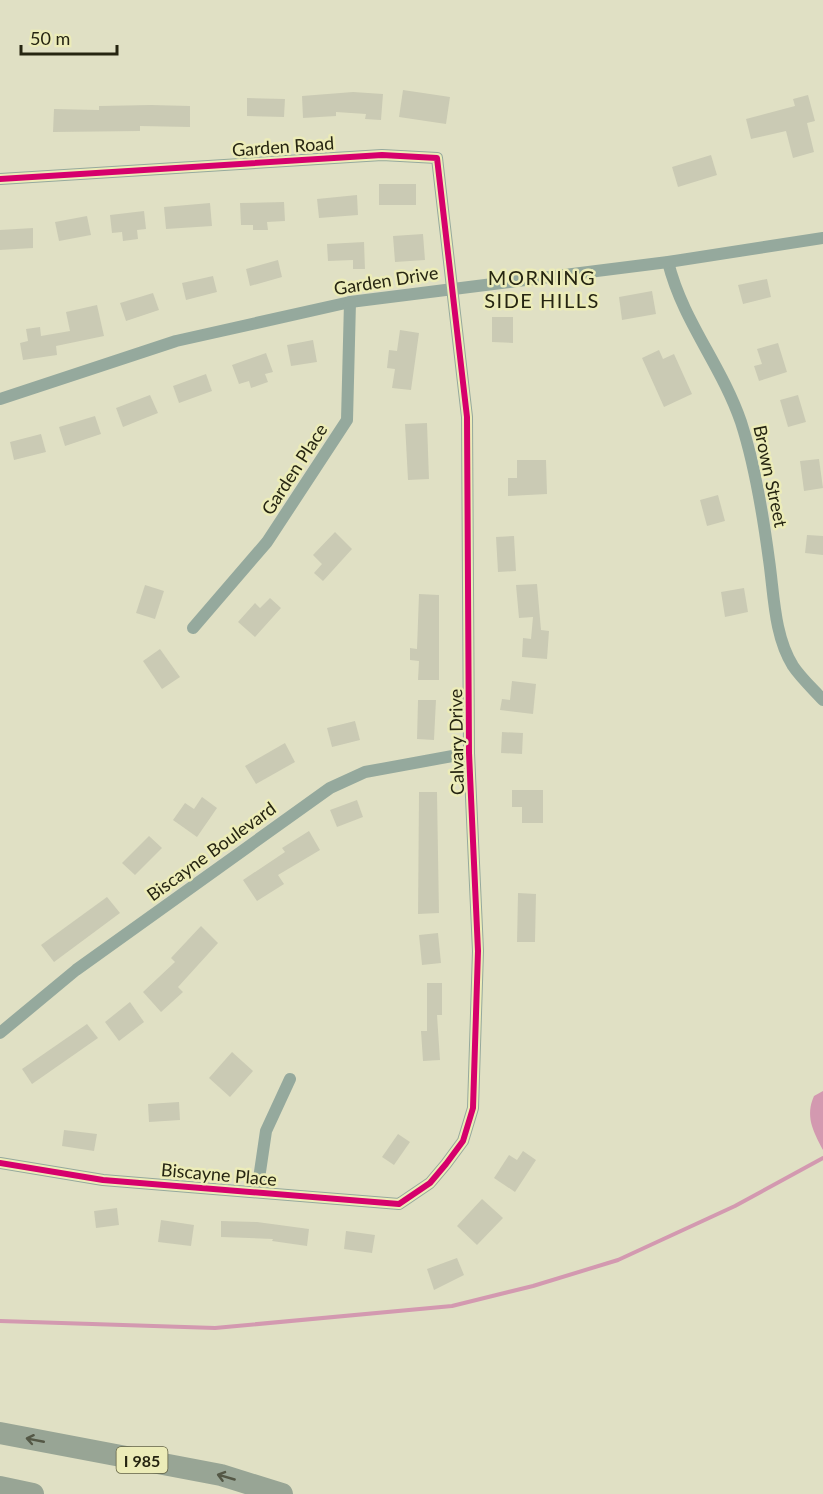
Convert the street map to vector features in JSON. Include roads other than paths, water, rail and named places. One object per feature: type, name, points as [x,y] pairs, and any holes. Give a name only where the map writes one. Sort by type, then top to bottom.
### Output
[{"type":"highway","name":"I 985","points":[[0,1433],[221,1475],[282,1494]]},
{"type":"highway","points":[[0,1487],[33,1494]]},
{"type":"street","name":"Garden Road","points":[[0,179],[382,155],[436,158],[453,288]]},
{"type":"street","name":"Garden Drive","points":[[0,399],[176,341],[350,302],[668,262],[823,238]]},
{"type":"street","name":"Brown Street","points":[[668,262],[675,290],[691,325],[728,386],[741,424],[768,552],[781,638],[792,665],[823,700]]},
{"type":"street","name":"Calvary Drive","points":[[430,1183],[463,1142],[473,1108],[478,951],[470,753],[467,417],[453,288]]},
{"type":"street","name":"Garden Place","points":[[193,628],[267,542],[347,420],[350,302]]},
{"type":"street","name":"Biscayne Boulevard","points":[[0,1033],[76,970],[330,788],[365,772],[470,753]]},
{"type":"street","points":[[257,1192],[266,1131],[290,1079]]},
{"type":"street","name":"Biscayne Place","points":[[0,1163],[103,1180],[399,1204],[430,1183]]},
{"type":"waterway","points":[[0,1321],[215,1328],[452,1306],[533,1286],[618,1260],[735,1206],[823,1158]]},
{"type":"district","name":"MORNING SIDE HILLS","points":[[542,288]]}]
